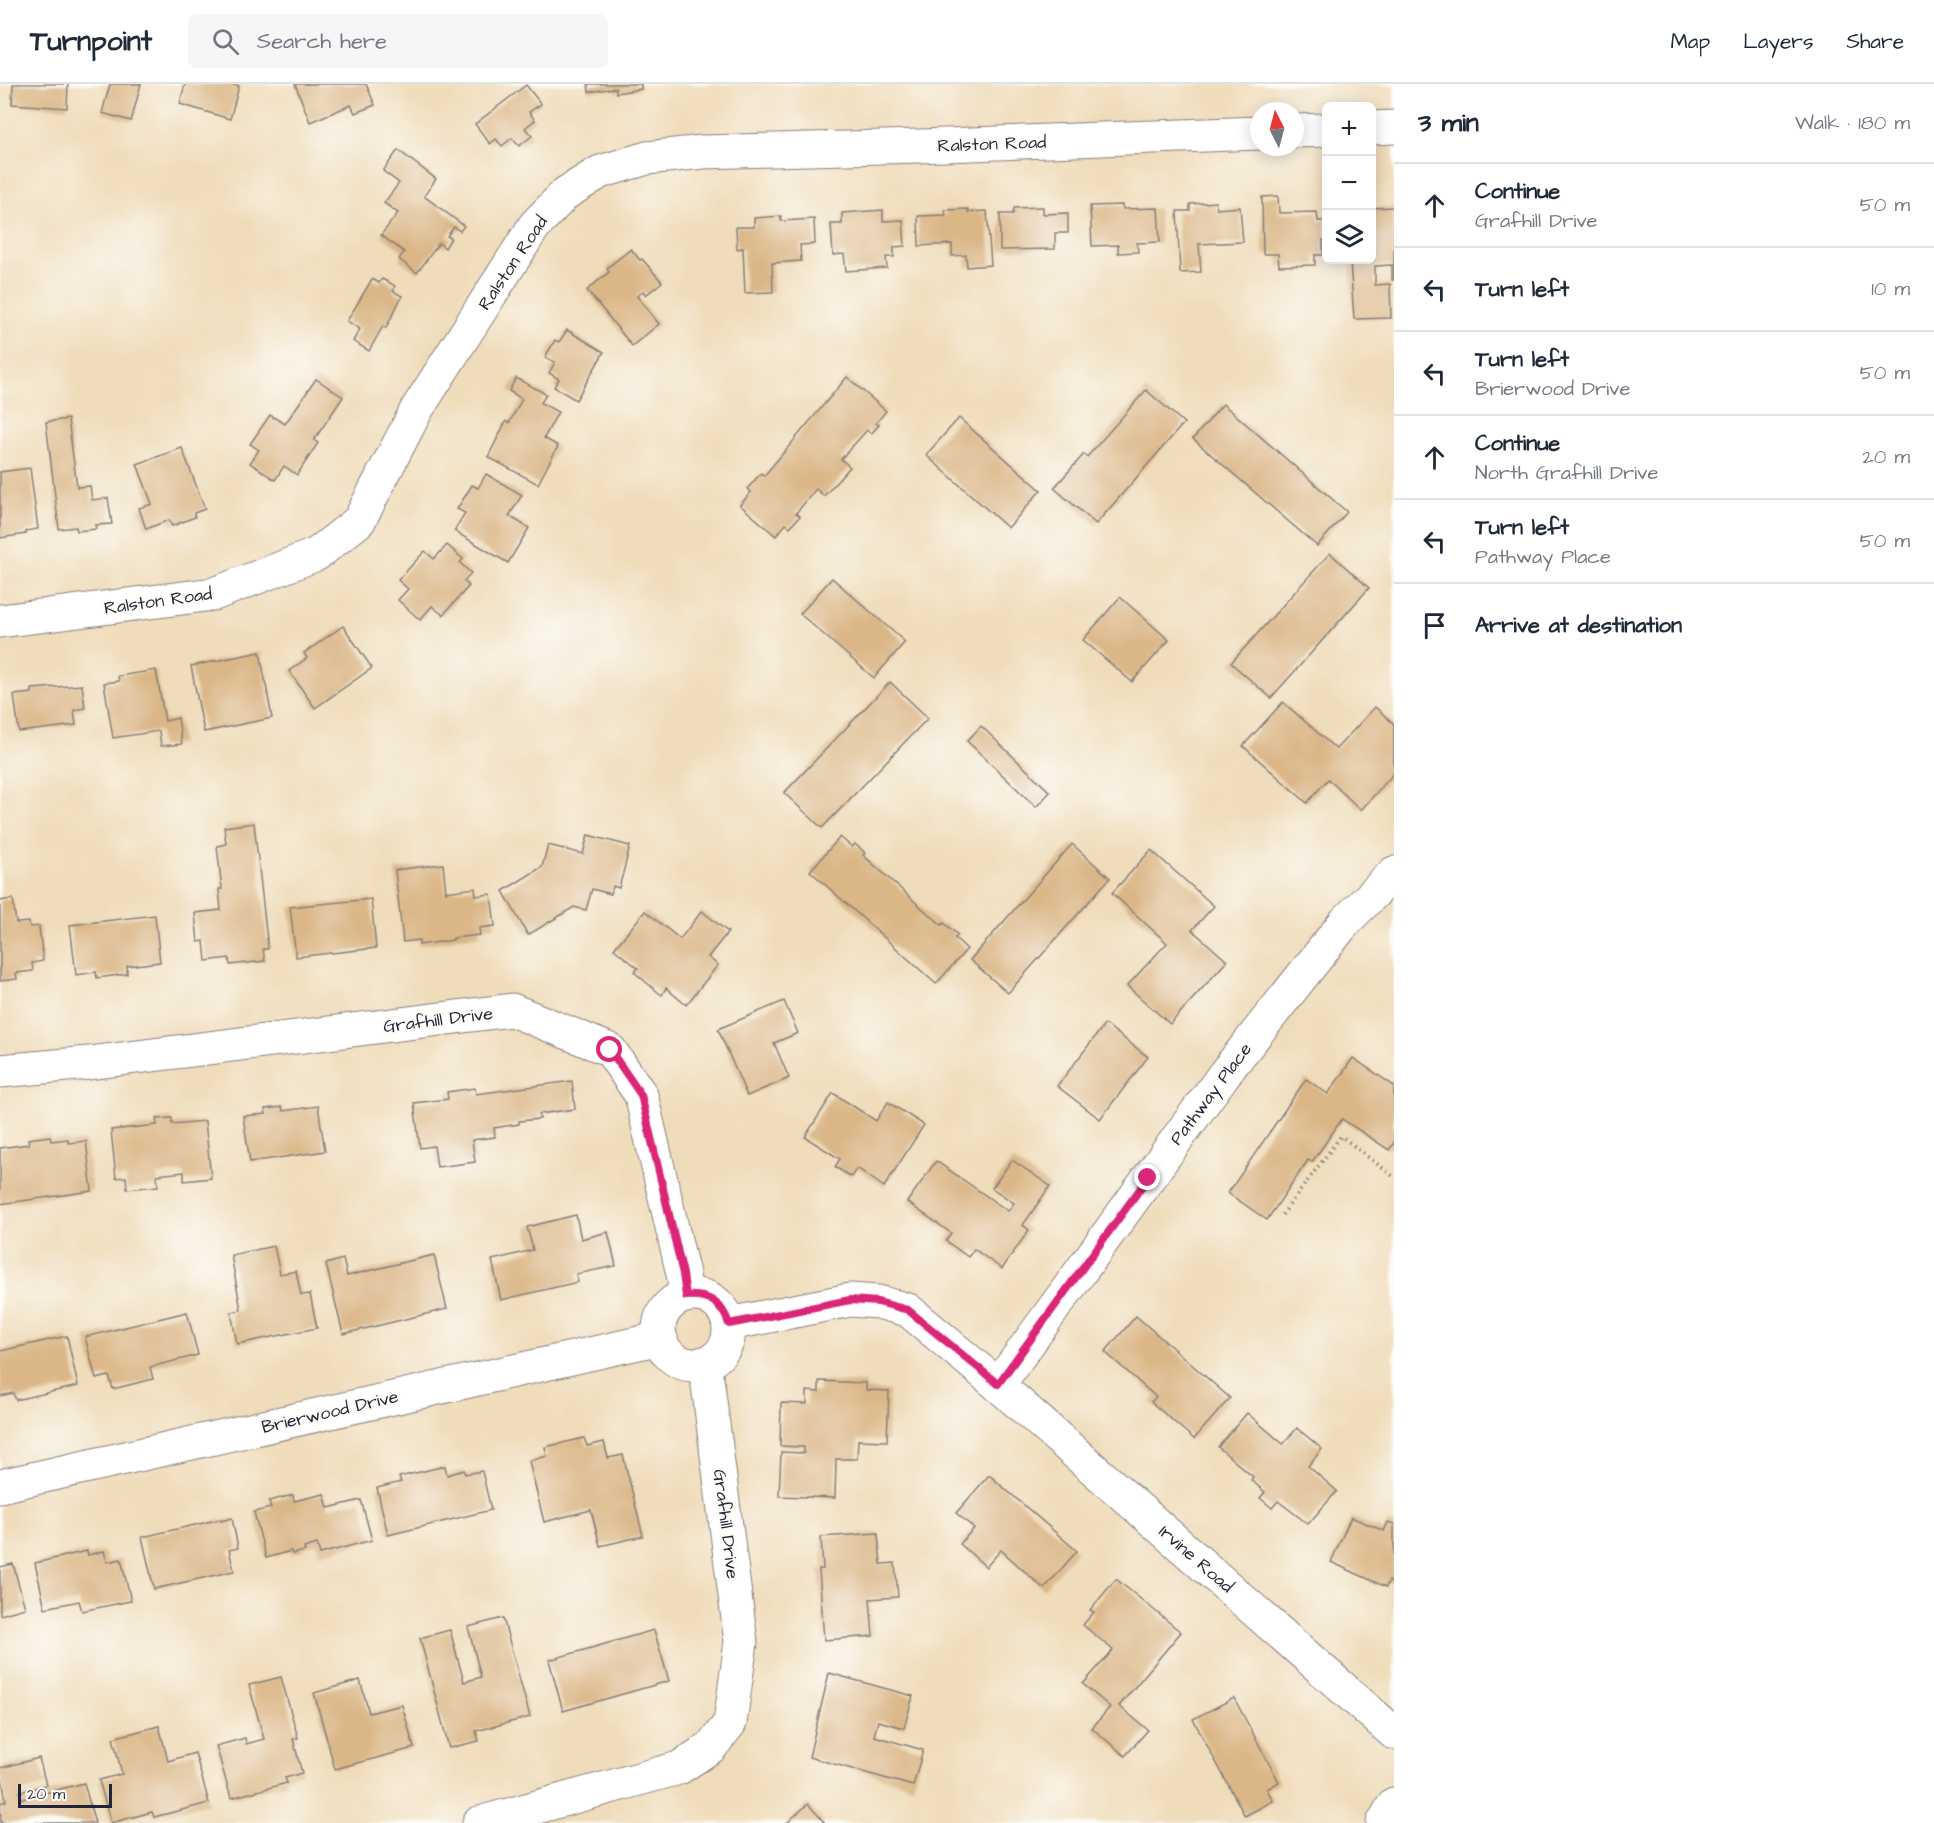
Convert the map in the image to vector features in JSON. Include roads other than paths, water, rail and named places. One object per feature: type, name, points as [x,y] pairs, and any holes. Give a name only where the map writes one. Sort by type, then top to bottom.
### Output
[{"type":"street","points":[[1376,128],[1394,128]]},
{"type":"street","points":[[1304,131],[1322,130]]},
{"type":"street","name":"Ralston Road","points":[[0,621],[214,594],[317,554],[359,521],[417,409],[536,225],[566,193],[600,172],[647,158],[703,152],[1250,133]]},
{"type":"street","name":"Pathway Place","points":[[998,1384],[1225,1073],[1345,922],[1394,873]]},
{"type":"street","name":"Grafhill Drive","points":[[0,1071],[89,1063],[512,1010],[610,1050],[641,1095],[683,1274],[686,1296]]},
{"type":"street","points":[[697,1295],[709,1298],[725,1313],[729,1324],[726,1344],[720,1353],[712,1360],[703,1363],[692,1364],[672,1356],[665,1348],[661,1338],[660,1327],[668,1307],[686,1296],[697,1295]]},
{"type":"street","name":"Irvine Road","points":[[729,1324],[850,1300],[878,1302],[908,1310],[998,1384],[1394,1733]]},
{"type":"street","name":"Brierwood Drive","points":[[0,1486],[661,1338]]},
{"type":"street","name":"Grafhill Drive","points":[[479,1823],[679,1768],[711,1747],[730,1723],[741,1642],[708,1385],[703,1363]]},
{"type":"street","points":[[1383,1823],[1394,1804]]}]
